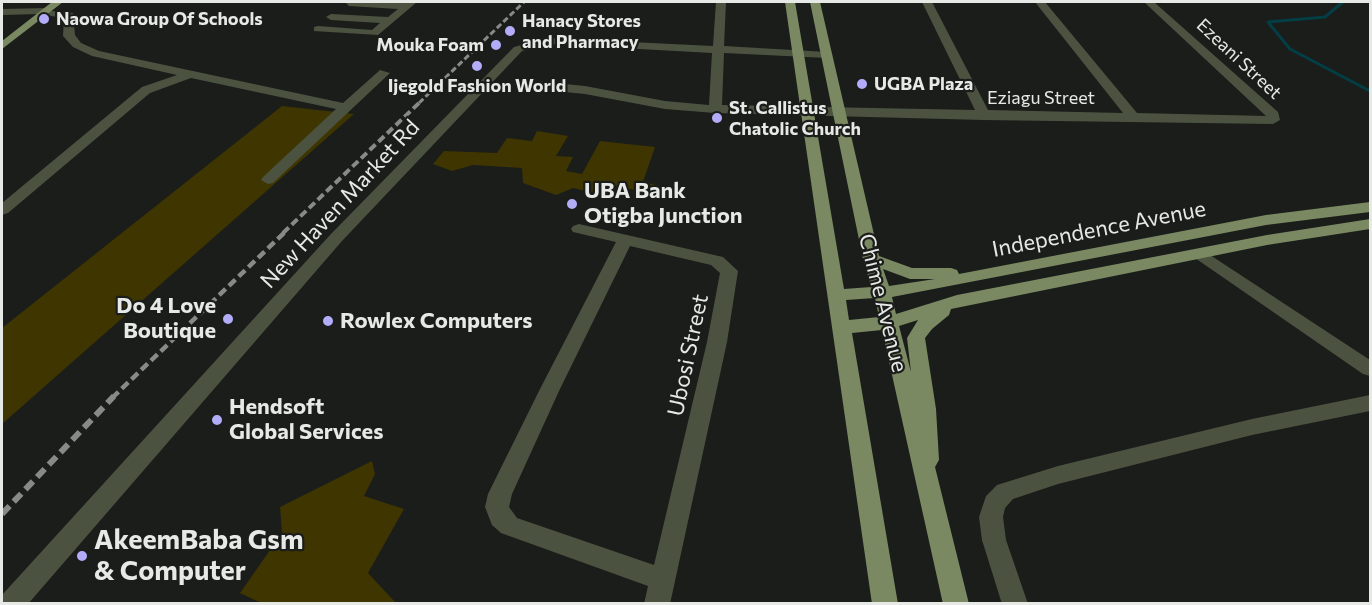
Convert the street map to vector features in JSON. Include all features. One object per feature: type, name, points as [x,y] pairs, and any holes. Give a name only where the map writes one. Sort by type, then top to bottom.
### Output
[{"type":"main road","points":[[2,46],[40,12],[58,2]]},
{"type":"main road","name":"Chime Avenue","points":[[790,2],[885,603]]},
{"type":"main road","name":"Chime Avenue","points":[[814,2],[841,112],[871,259],[882,292],[956,603]]},
{"type":"main road","points":[[2,33],[16,22]]},
{"type":"main road","name":"Independence Avenue","points":[[836,295],[909,290],[1288,216],[1371,207]]},
{"type":"main road","name":"Independence Avenue","points":[[841,327],[889,323],[957,301],[1267,240],[1371,224]]},
{"type":"main road","points":[[871,259],[909,273],[983,276]]},
{"type":"main road","points":[[927,482],[928,435],[916,339],[925,324],[957,301]]},
{"type":"street","points":[[350,2],[409,4],[380,31],[370,34],[318,29],[350,2]]},
{"type":"street","points":[[715,109],[721,2]]},
{"type":"street","points":[[927,2],[984,116]]},
{"type":"street","points":[[1040,2],[1133,117]]},
{"type":"street","name":"Ezeani Street","points":[[1149,2],[1265,107],[1273,115],[1273,120]]},
{"type":"street","points":[[2,12],[69,15],[69,36],[82,48],[96,54],[346,107]]},
{"type":"street","points":[[2,22],[16,22],[40,12]]},
{"type":"street","points":[[332,17],[392,20]]},
{"type":"street","name":"New Haven Market Rd","points":[[11,603],[336,238],[481,89],[510,55],[525,45],[548,41],[719,52],[827,55]]},
{"type":"street","points":[[146,90],[143,81],[153,65]]},
{"type":"street","points":[[268,180],[384,73]]},
{"type":"street","points":[[2,210],[146,90],[190,74]]},
{"type":"street","name":"Eziagu Street","points":[[534,85],[585,90],[665,105],[715,109],[1273,120]]},
{"type":"street","name":"Ubosi Street","points":[[579,229],[717,261],[729,271],[717,342],[657,603]]},
{"type":"street","points":[[625,240],[549,391],[500,494],[497,507],[500,518],[509,526],[664,579]]},
{"type":"street","points":[[1201,254],[1371,369]]},
{"type":"street","points":[[1015,603],[994,540],[990,517],[994,503],[1005,492],[1058,475],[1252,427],[1371,403]]},
{"type":"shaded area","points":[[282,106],[354,114],[2,424],[2,328]]},
{"type":"shaded area","points":[[537,131],[568,136],[556,156],[573,157],[566,171],[582,174],[600,141],[655,147],[643,182],[666,187],[643,192],[612,185],[590,192],[573,188],[556,195],[523,183],[522,168],[473,165],[452,171],[433,164],[444,151],[497,153],[507,138],[532,141]]},
{"type":"shaded area","points":[[372,461],[375,474],[364,496],[404,509],[368,573],[396,603],[261,603],[240,593],[282,533],[280,507]]},
{"type":"waterway","points":[[1343,2],[1325,17],[1268,22],[1290,49],[1370,91]]},
{"type":"railway","points":[[419,103],[524,2]]},
{"type":"railway","points":[[283,233],[420,102]]},
{"type":"railway","points":[[113,397],[285,232]]},
{"type":"railway","points":[[2,514],[113,397]]},
{"type":"place","name":"Naowa Group Of Schools","points":[[44,19]]},
{"type":"place","name":"Hanacy Stores and Pharmacy","points":[[510,31]]},
{"type":"place","name":"Mouka Foam","points":[[496,45]]},
{"type":"place","name":"Ijegold Fashion World","points":[[477,66]]},
{"type":"place","name":"UGBA Plaza","points":[[862,84]]},
{"type":"place","name":"St. Callistus Chatolic Church","points":[[717,118]]},
{"type":"place","name":"UBA Bank Otigba Junction","points":[[572,204]]},
{"type":"place","name":"Do 4 Love Boutique","points":[[228,319]]},
{"type":"place","name":"Rowlex Computers","points":[[328,321]]},
{"type":"place","name":"Hendsoft Global Services","points":[[217,420]]},
{"type":"place","name":"AkeemBaba Gsm & Computer","points":[[82,556]]}]
